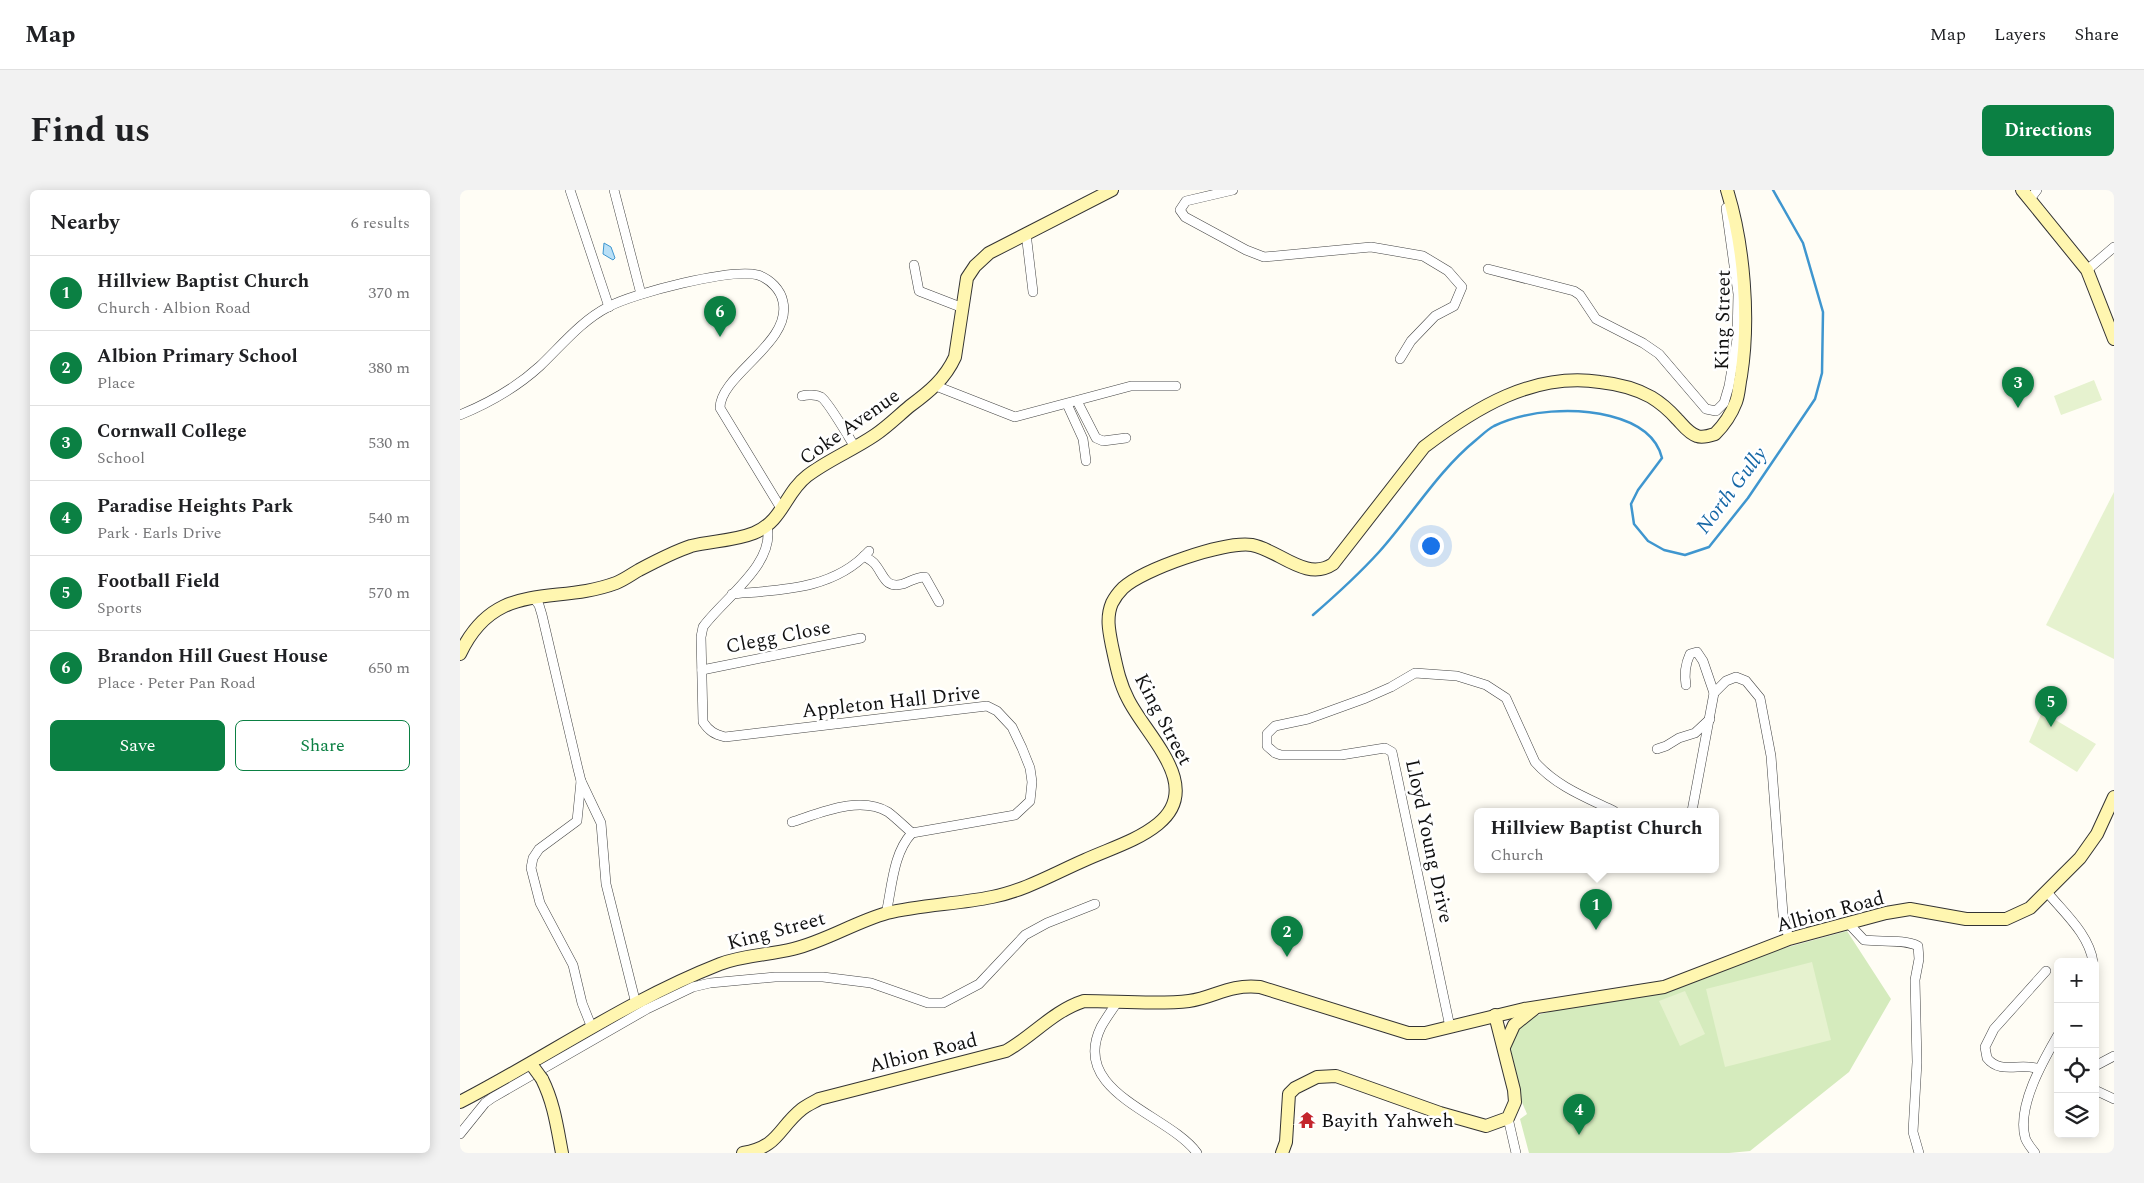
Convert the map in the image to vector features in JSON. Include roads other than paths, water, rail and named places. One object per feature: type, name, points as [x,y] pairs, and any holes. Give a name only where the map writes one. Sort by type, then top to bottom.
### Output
[{"type":"street","points":[[570,190],[608,307]]},
{"type":"street","points":[[614,190],[641,294]]},
{"type":"street","name":"Coke Avenue","points":[[460,654],[473,630],[510,602],[533,597],[590,590],[617,583],[691,546],[753,534],[767,526],[776,518],[806,477],[876,434],[936,386],[950,369],[964,308],[967,278],[975,266],[989,252],[1112,190]]},
{"type":"street","points":[[1234,190],[1186,201],[1180,210],[1185,217],[1246,250],[1264,257],[1371,247],[1423,256],[1448,271],[1462,287],[1454,306],[1435,316],[1411,340],[1400,359]]},
{"type":"street","points":[[1488,269],[1574,291],[1580,295],[1596,319],[1643,343],[1659,354],[1706,409],[1716,411],[1724,403],[1738,339],[1738,294],[1726,190]]},
{"type":"street","name":"King Street","points":[[460,1102],[531,1066],[592,1028],[636,1004],[722,964],[738,959],[792,949],[819,941],[886,914],[1011,892],[1138,836],[1158,824],[1171,810],[1176,797],[1176,780],[1166,758],[1128,700],[1117,673],[1109,633],[1108,619],[1110,606],[1124,587],[1135,579],[1207,550],[1240,545],[1255,546],[1310,570],[1327,568],[1333,564],[1424,447],[1488,404],[1518,390],[1543,383],[1566,380],[1591,380],[1631,388],[1665,406],[1689,432],[1698,437],[1715,434],[1730,416],[1736,400],[1744,352],[1741,255],[1735,214],[1726,190]]},
{"type":"street","points":[[2030,193],[2087,270],[2114,339]]},
{"type":"street","points":[[1026,233],[1033,292]]},
{"type":"street","points":[[2087,270],[2114,247]]},
{"type":"street","points":[[914,265],[919,291],[964,308]]},
{"type":"street","points":[[460,415],[491,402],[518,384],[539,367],[576,330],[608,307],[641,294],[719,276],[739,273],[759,275],[778,289],[784,303],[779,326],[766,347],[727,387],[720,401],[723,414],[782,510]]},
{"type":"street","points":[[936,386],[1015,417],[1130,386],[1176,386]]},
{"type":"street","points":[[802,396],[805,394],[821,397],[827,403],[855,447]]},
{"type":"street","points":[[1077,401],[1096,438],[1103,441],[1126,438]]},
{"type":"street","points":[[1067,404],[1084,438],[1086,461]]},
{"type":"street","name":"Appleton Hall Drive","points":[[767,526],[769,534],[768,543],[758,565],[703,627],[701,637],[703,722],[714,734],[724,737],[987,706],[997,711],[1012,727],[1030,768],[1032,782],[1030,801],[1015,816],[912,832]]},
{"type":"street","points":[[732,594],[798,588],[833,578],[866,553],[885,581],[893,585],[905,583],[916,577],[925,577],[939,602]]},
{"type":"street","points":[[533,597],[539,605],[542,615],[581,781],[601,823],[606,884],[636,1004]]},
{"type":"street","name":"Clegg Close","points":[[702,670],[861,638]]},
{"type":"street","points":[[1686,685],[1684,674],[1687,662],[1690,654],[1697,652],[1703,661],[1714,692],[1692,808]]},
{"type":"street","name":"Lloyd Young Drive","points":[[1450,1027],[1392,752],[1386,748],[1341,755],[1281,755],[1275,753],[1267,746],[1267,734],[1274,726],[1308,719],[1391,688],[1414,673],[1457,676],[1486,685],[1506,698],[1535,762],[1542,770],[1559,784],[1608,808]]},
{"type":"street","points":[[1714,692],[1726,681],[1736,677],[1746,681],[1760,698],[1771,756],[1783,914],[1789,940]]},
{"type":"street","points":[[1657,749],[1695,733],[1710,719]]},
{"type":"street","points":[[581,781],[577,821],[539,849],[533,858],[531,868],[540,903],[573,965],[582,1003],[592,1028]]},
{"type":"street","name":"Albion Road","points":[[743,1153],[763,1148],[772,1142],[802,1110],[819,1099],[1006,1051],[1024,1041],[1055,1014],[1068,1006],[1084,1002],[1190,1001],[1229,988],[1260,986],[1408,1033],[1425,1033],[1536,1007],[1664,987],[1789,940],[1886,913],[1910,909],[1966,919],[2006,919],[2030,908],[2080,858],[2097,834],[2114,799]]},
{"type":"street","points":[[792,822],[852,805],[870,806],[887,812],[912,832],[899,853],[886,914]]},
{"type":"street","points":[[2048,892],[2084,937],[2092,958]]},
{"type":"street","points":[[460,1134],[485,1103],[492,1098],[647,1009],[693,987],[727,980],[823,977],[871,982],[928,1003],[943,1003],[979,984],[1025,935],[1095,904]]},
{"type":"street","points":[[1850,924],[1864,940],[1909,942],[1918,946],[1919,959],[1915,980],[1917,1062],[1913,1132],[1919,1153]]},
{"type":"street","points":[[2039,1068],[2030,1066],[2007,1068],[1997,1066],[1987,1058],[1985,1047],[1994,1029],[2046,972]]},
{"type":"street","points":[[1118,1001],[1101,1028],[1096,1043],[1096,1059],[1101,1074],[1110,1087],[1122,1098],[1171,1129],[1186,1140],[1197,1153]]},
{"type":"street","points":[[1504,1047],[1514,1025],[1536,1007]]},
{"type":"street","points":[[1500,1014],[1504,1047],[1515,1102],[1508,1118],[1516,1153]]},
{"type":"street","points":[[2035,1153],[2025,1138],[2024,1126],[2027,1104],[2039,1068],[2054,1043]]},
{"type":"street","points":[[2099,1064],[2114,1056]]},
{"type":"street","points":[[531,1066],[542,1079],[550,1096],[562,1153]]},
{"type":"street","points":[[1282,1153],[1286,1142],[1289,1094],[1295,1088],[1317,1077],[1336,1076],[1440,1113],[1486,1126],[1508,1118]]},
{"type":"street","points":[[2099,1092],[2114,1099]]},
{"type":"water","points":[[604,243],[611,247],[615,258],[613,260],[603,254]]},
{"type":"waterway","name":"North Gully","points":[[1313,615],[1379,552],[1437,479],[1462,452],[1494,426],[1521,416],[1536,413],[1566,411],[1596,413],[1619,419],[1643,430],[1655,442],[1662,458],[1638,490],[1631,504],[1634,524],[1648,541],[1664,550],[1685,555],[1709,547],[1748,498],[1815,399],[1822,373],[1823,312],[1803,243],[1773,190]]},
{"type":"place","name":"Brandon Hill Guest House","points":[[720,337]]},
{"type":"place","name":"Cornwall College","points":[[2018,408]]},
{"type":"place","name":"Football Field","points":[[2051,727]]},
{"type":"place","name":"Hillview Baptist Church","points":[[1596,930]]},
{"type":"place","name":"Albion Primary School","points":[[1287,957]]},
{"type":"place","name":"Bayith Yahweh","points":[[1307,1120]]},
{"type":"place","name":"Paradise Heights Park","points":[[1579,1135]]}]
